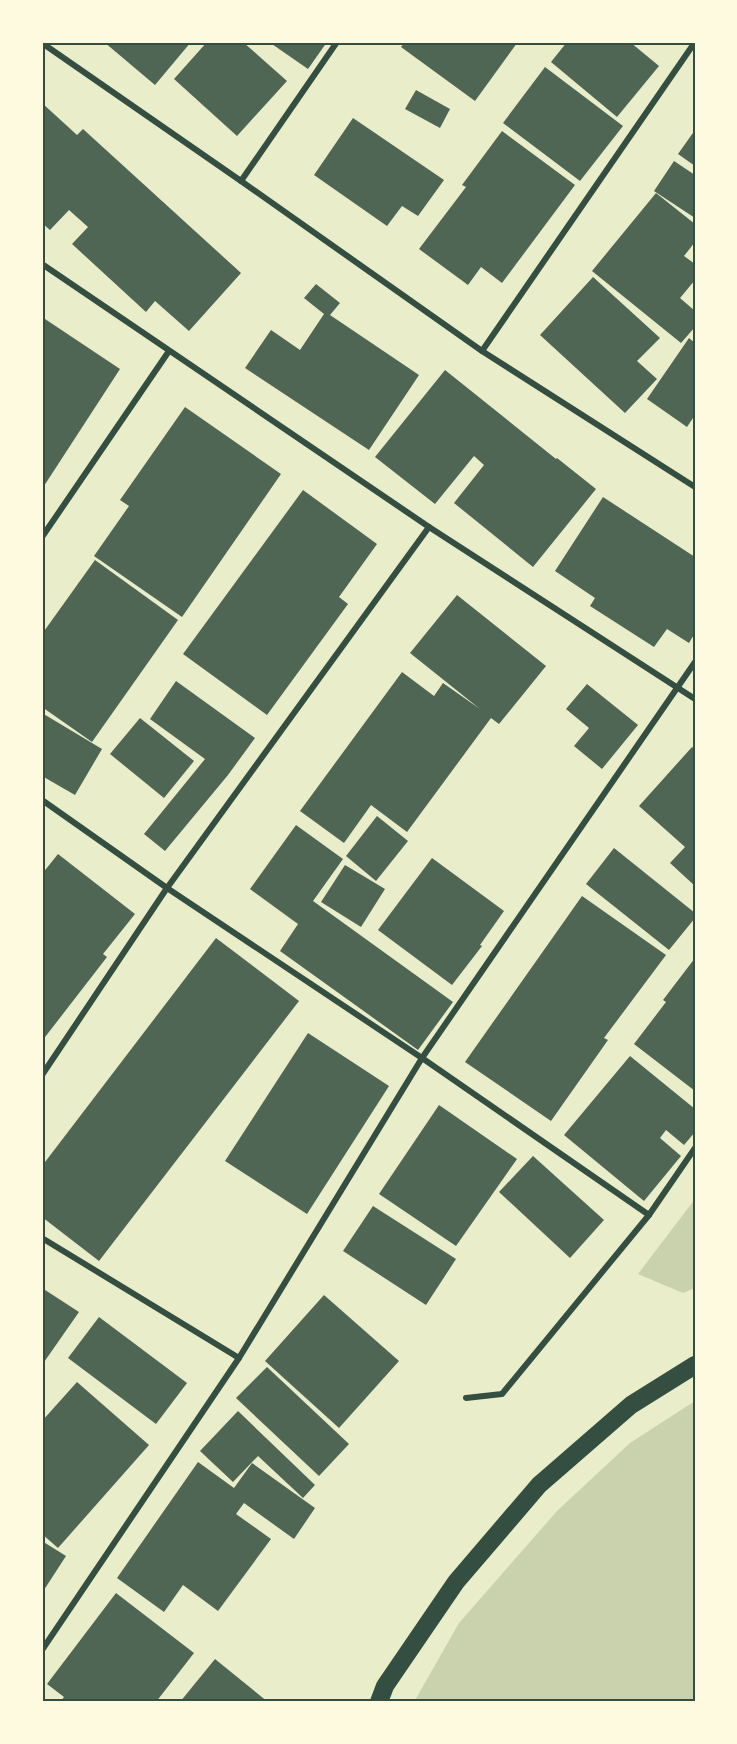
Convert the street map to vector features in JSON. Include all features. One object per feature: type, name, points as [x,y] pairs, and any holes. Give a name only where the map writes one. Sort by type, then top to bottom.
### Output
[{"type":"highway","points":[[379,1702],[385,1686],[456,1582],[539,1485],[631,1405],[695,1365]]},
{"type":"street","points":[[241,180],[337,42]]},
{"type":"street","points":[[482,351],[695,42]]},
{"type":"street","points":[[42,43],[241,180],[482,351],[695,487]]},
{"type":"street","points":[[42,264],[429,527],[695,699]]},
{"type":"street","points":[[42,537],[169,351]]},
{"type":"street","points":[[42,1075],[167,888],[429,527]]},
{"type":"street","points":[[42,1650],[239,1358],[422,1058],[695,662]]},
{"type":"street","points":[[42,800],[167,888],[422,1058],[649,1215]]},
{"type":"street","points":[[466,1398],[502,1394],[649,1215],[695,1149]]},
{"type":"street","points":[[42,1238],[239,1358]]},
{"type":"green space","points":[[695,1199],[695,1288],[683,1293],[638,1274]]},
{"type":"green space","points":[[695,1401],[695,1702],[414,1702],[459,1623],[557,1511],[630,1443]]},
{"type":"building","points":[[104,42],[191,42],[155,85]]},
{"type":"building","points":[[207,42],[243,42],[287,81],[237,136],[174,79]]},
{"type":"building","points":[[269,42],[327,42],[308,69]]},
{"type":"building","points":[[405,42],[517,43],[475,101],[401,47]]},
{"type":"building","points":[[567,42],[630,42],[659,66],[617,117],[551,62]]},
{"type":"building","points":[[545,67],[623,126],[580,181],[503,123]]},
{"type":"building","points":[[416,90],[450,109],[440,128],[405,109]]},
{"type":"building","points":[[42,103],[77,135],[83,129],[241,273],[189,331],[155,301],[146,312],[72,244],[88,227],[69,210],[50,230],[42,223]]},
{"type":"building","points":[[353,118],[444,180],[418,216],[402,206],[387,226],[314,175]]},
{"type":"building","points":[[695,130],[695,166],[678,154]]},
{"type":"building","points":[[502,131],[575,185],[502,283],[481,267],[468,285],[419,249],[466,187],[462,185]]},
{"type":"building","points":[[674,161],[695,175],[695,218],[654,191]]},
{"type":"building","points":[[656,193],[695,224],[695,242],[684,256],[695,264],[695,280],[680,298],[695,311],[695,327],[681,343],[592,271]]},
{"type":"building","points":[[593,277],[660,338],[637,361],[657,379],[625,413],[540,335]]},
{"type":"building","points":[[316,284],[340,303],[330,315],[419,375],[369,450],[245,368],[271,330],[300,350],[324,314],[304,298]]},
{"type":"building","points":[[42,317],[120,369],[42,489]]},
{"type":"building","points":[[689,338],[695,343],[695,415],[687,427],[647,399]]},
{"type":"building","points":[[445,370],[596,489],[533,567],[454,503],[484,465],[474,456],[435,504],[375,457]]},
{"type":"building","points":[[185,407],[281,474],[182,617],[94,556],[129,506],[120,500]]},
{"type":"building","points":[[303,490],[377,544],[339,597],[348,604],[267,715],[183,654]]},
{"type":"building","points":[[603,497],[695,557],[695,633],[689,643],[667,629],[654,647],[590,606],[595,598],[555,571]]},
{"type":"building","points":[[95,560],[178,620],[92,742],[42,707],[42,634]]},
{"type":"building","points":[[457,595],[546,666],[499,724],[491,718],[407,832],[371,805],[344,843],[300,811],[402,672],[434,696],[443,683],[480,709],[410,653]]},
{"type":"building","points":[[176,681],[255,738],[228,775],[165,851],[144,834],[205,759],[150,719]]},
{"type":"building","points":[[587,684],[638,725],[602,769],[574,746],[589,728],[566,709]]},
{"type":"building","points":[[42,713],[102,749],[75,795],[42,776]]},
{"type":"building","points":[[140,718],[194,761],[164,798],[110,754]]},
{"type":"building","points":[[692,747],[695,749],[695,886],[670,863],[685,847],[639,806]]},
{"type":"building","points":[[377,816],[408,841],[376,881],[346,856]]},
{"type":"building","points":[[296,825],[343,859],[313,901],[453,1002],[418,1050],[280,951],[298,924],[250,889]]},
{"type":"building","points":[[614,848],[695,913],[695,918],[669,950],[586,884]]},
{"type":"building","points":[[58,854],[135,914],[103,954],[107,957],[42,1041],[42,874]]},
{"type":"building","points":[[432,858],[504,911],[480,945],[482,946],[452,985],[378,930]]},
{"type":"building","points":[[345,865],[385,889],[361,927],[321,902]]},
{"type":"building","points":[[582,896],[666,955],[604,1038],[608,1040],[551,1121],[465,1062]]},
{"type":"building","points":[[216,938],[299,1001],[99,1261],[42,1217],[42,1166]]},
{"type":"building","points":[[695,958],[695,1091],[634,1044],[666,1002],[663,1000]]},
{"type":"building","points":[[308,1033],[389,1086],[307,1214],[225,1161]]},
{"type":"building","points":[[630,1056],[695,1109],[695,1132],[684,1145],[666,1130],[660,1138],[681,1156],[644,1201],[564,1135]]},
{"type":"building","points":[[439,1105],[517,1159],[456,1246],[379,1194]]},
{"type":"building","points":[[533,1156],[604,1220],[570,1258],[499,1192]]},
{"type":"building","points":[[373,1206],[456,1259],[426,1305],[343,1251]]},
{"type":"building","points":[[42,1288],[79,1312],[42,1365]]},
{"type":"building","points":[[324,1295],[399,1361],[339,1428],[265,1361]]},
{"type":"building","points":[[99,1317],[187,1383],[156,1424],[68,1358]]},
{"type":"building","points":[[267,1367],[349,1444],[319,1476],[236,1398]]},
{"type":"building","points":[[77,1382],[149,1445],[58,1548],[42,1534],[42,1421]]},
{"type":"building","points":[[238,1411],[315,1485],[303,1498],[258,1456],[233,1482],[200,1451]]},
{"type":"building","points":[[198,1462],[234,1488],[252,1463],[315,1508],[294,1539],[244,1503],[236,1514],[271,1539],[218,1611],[183,1585],[164,1612],[117,1578]]},
{"type":"building","points":[[42,1541],[66,1556],[42,1593]]},
{"type":"building","points":[[116,1593],[194,1653],[156,1702],[60,1702],[64,1697],[47,1684]]},
{"type":"building","points":[[215,1659],[268,1702],[180,1702]]}]
